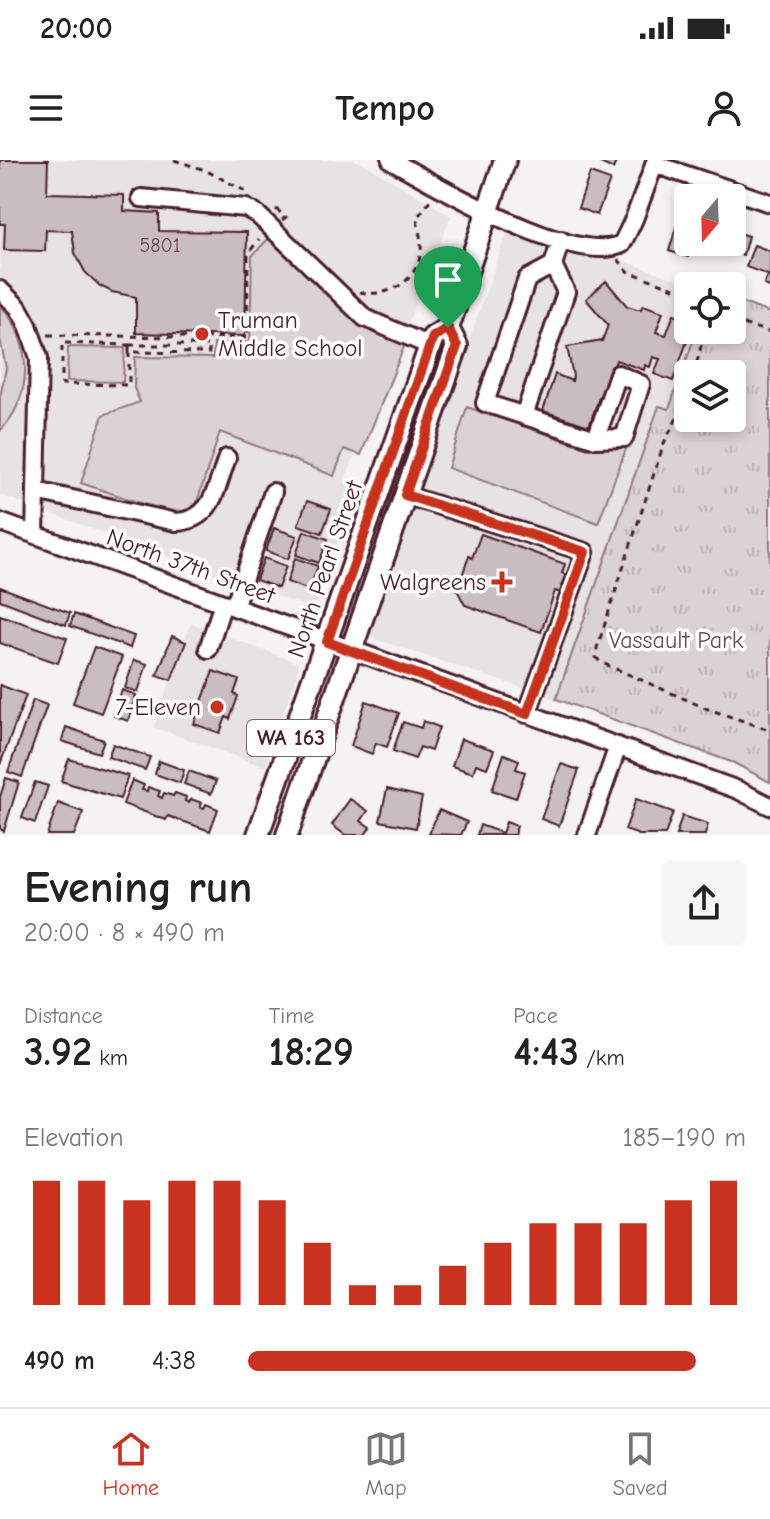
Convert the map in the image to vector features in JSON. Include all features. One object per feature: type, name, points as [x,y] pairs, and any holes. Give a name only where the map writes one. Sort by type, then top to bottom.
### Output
[{"type":"main road","name":"North Pearl Street","points":[[258,835],[433,337],[448,328],[505,160]]},
{"type":"main road","name":"North Pearl Street","points":[[287,835],[457,346],[448,328]]},
{"type":"street","points":[[391,160],[463,202],[589,248],[616,246],[634,219],[655,162],[770,203]]},
{"type":"street","points":[[141,198],[246,208],[258,215],[365,318],[430,346]]},
{"type":"street","points":[[524,416],[566,292],[553,265],[561,240]]},
{"type":"street","points":[[553,265],[527,279],[485,403],[596,439]]},
{"type":"street","points":[[0,290],[18,307],[39,358],[35,535]]},
{"type":"street","points":[[36,491],[176,522],[192,521],[205,511],[211,501],[227,458]]},
{"type":"street","points":[[208,649],[273,492]]},
{"type":"street","points":[[405,495],[585,552],[527,714]]},
{"type":"street","name":"North 37th Street","points":[[0,522],[738,790],[770,806]]},
{"type":"street","points":[[587,835],[618,746]]},
{"type":"path","points":[[377,303],[378,295],[407,281],[417,266],[421,251],[417,218],[430,200]]},
{"type":"path","points":[[48,335],[247,338],[248,254],[264,233]]},
{"type":"path","points":[[616,246],[627,271],[674,288]]},
{"type":"path","points":[[746,325],[770,332]]},
{"type":"path","points":[[179,337],[179,345]]},
{"type":"path","points":[[129,345],[129,352],[129,385],[62,384],[62,343],[209,345],[209,353],[129,352]]},
{"type":"path","points":[[674,424],[664,443],[596,657],[600,662],[708,709],[770,730]]},
{"type":"shaded area","name":"Truman Middle School","points":[[0,160],[353,160],[365,164],[451,216],[344,482],[356,487],[315,610],[0,495]]},
{"type":"shaded area","points":[[511,221],[674,279],[674,344],[692,344],[686,360],[674,360],[674,395],[669,409],[659,406],[556,699],[375,639],[370,634],[370,623]]},
{"type":"shaded area","points":[[191,623],[298,663],[299,668],[265,767],[154,727]]},
{"type":"green space","points":[[269,238],[328,296],[363,325],[405,344],[361,455],[344,449],[334,476],[220,432],[195,508],[188,514],[176,515],[81,483],[103,415],[140,402],[134,388],[135,357],[213,358],[214,344],[250,342],[252,256]]},
{"type":"green space","name":"Vassault Park","points":[[746,304],[770,313],[770,782],[734,763],[556,699],[659,406],[669,409],[674,395],[674,432],[746,432],[746,360],[686,360],[692,344],[746,344]]},
{"type":"green space","points":[[0,305],[19,335],[25,368],[19,402],[0,431],[0,397],[6,368],[0,339]]},
{"type":"green space","points":[[68,347],[125,348],[123,382],[67,381]]},
{"type":"green space","points":[[467,407],[587,448],[622,445],[629,441],[598,523],[448,468]]},
{"type":"building","points":[[0,160],[48,160],[47,193],[124,195],[124,211],[159,213],[159,231],[247,232],[245,336],[136,333],[136,297],[112,292],[85,272],[75,253],[72,231],[46,230],[45,251],[4,250],[5,224],[0,224]]},
{"type":"building","points":[[594,160],[617,160],[613,169]]},
{"type":"building","points":[[590,173],[610,180],[597,215],[578,208]]},
{"type":"building","points":[[674,234],[674,253],[669,251]]},
{"type":"building","points":[[754,245],[770,251],[770,287],[764,285],[768,275],[746,267]]},
{"type":"building","points":[[606,281],[627,306],[641,309],[643,305],[663,312],[656,332],[666,335],[674,314],[674,344],[686,344],[680,360],[674,360],[673,381],[654,374],[660,359],[653,357],[650,367],[645,365],[644,370],[616,360],[604,396],[600,395],[589,426],[543,411],[555,374],[572,381],[567,347],[602,341],[608,325],[586,299]]},
{"type":"building","points":[[307,501],[331,509],[322,533],[298,525]]},
{"type":"building","points":[[274,528],[297,536],[288,559],[266,551]]},
{"type":"building","points":[[304,531],[328,539],[319,563],[296,555]]},
{"type":"building","name":"Walgreens","points":[[481,534],[565,564],[562,573],[574,578],[567,595],[555,591],[541,632],[465,605],[457,590]]},
{"type":"building","points":[[264,558],[286,566],[278,588],[256,580]]},
{"type":"building","points":[[295,558],[318,566],[309,590],[287,582]]},
{"type":"building","points":[[0,587],[70,613],[66,625],[0,600]]},
{"type":"building","points":[[74,614],[134,636],[130,648],[70,626]]},
{"type":"building","points":[[0,615],[67,638],[58,663],[0,643]]},
{"type":"building","points":[[172,636],[186,642],[171,680],[157,675]]},
{"type":"building","points":[[94,647],[122,657],[101,713],[73,703]]},
{"type":"building","points":[[134,660],[147,664],[138,692],[125,688]]},
{"type":"building","name":"7-Eleven","points":[[213,671],[239,680],[234,694],[238,696],[230,719],[226,717],[220,733],[194,724]]},
{"type":"building","points":[[0,685],[26,695],[0,765]]},
{"type":"building","points":[[122,690],[136,695],[128,721],[114,716]]},
{"type":"building","points":[[33,700],[47,705],[22,777],[8,772]]},
{"type":"building","points":[[366,701],[399,713],[387,747],[376,743],[372,754],[351,746]]},
{"type":"building","points":[[423,721],[439,727],[431,751],[420,747],[415,759],[393,751],[403,722],[421,728]]},
{"type":"building","points":[[66,727],[104,740],[99,753],[62,741]]},
{"type":"building","points":[[461,739],[494,750],[487,768],[476,764],[473,773],[452,766]]},
{"type":"building","points":[[113,744],[150,757],[145,770],[108,757]]},
{"type":"building","points":[[504,754],[519,760],[516,769],[525,772],[516,798],[492,790]]},
{"type":"building","points":[[69,759],[128,776],[120,799],[61,781]]},
{"type":"building","points":[[159,761],[184,770],[180,783],[155,774]]},
{"type":"building","points":[[561,764],[579,770],[559,826],[541,819]]},
{"type":"building","points":[[189,771],[216,781],[211,794],[184,784]]},
{"type":"building","points":[[6,778],[19,782],[4,831],[0,829],[0,797]]},
{"type":"building","points":[[132,780],[144,785],[142,790],[147,791],[148,787],[160,791],[158,796],[162,798],[164,793],[173,796],[175,793],[186,797],[185,801],[189,803],[191,799],[202,803],[200,807],[204,808],[206,804],[218,809],[210,831],[168,816],[166,820],[123,804]]},
{"type":"building","points":[[35,782],[48,786],[35,823],[22,818]]},
{"type":"building","points":[[387,789],[422,797],[416,828],[380,821]]},
{"type":"building","points":[[350,799],[368,811],[361,821],[370,827],[365,835],[345,835],[332,825]]},
{"type":"building","points":[[636,799],[673,812],[665,835],[639,835],[625,830]]},
{"type":"building","points":[[58,803],[83,812],[74,835],[47,835]]},
{"type":"building","points":[[439,810],[467,822],[461,835],[429,834]]},
{"type":"building","points":[[682,816],[708,824],[705,835],[676,835]]},
{"type":"building","points":[[506,822],[517,826],[514,835],[477,835],[480,825],[502,833]]},
{"type":"place","name":"Truman Middle School","points":[[202,334]]},
{"type":"place","name":"Walgreens","points":[[502,582]]},
{"type":"place","name":"7-Eleven","points":[[217,707]]},
{"type":"route","points":[[448,328],[457,346],[405,495],[585,552],[527,714],[327,642],[433,337],[448,328]]}]
